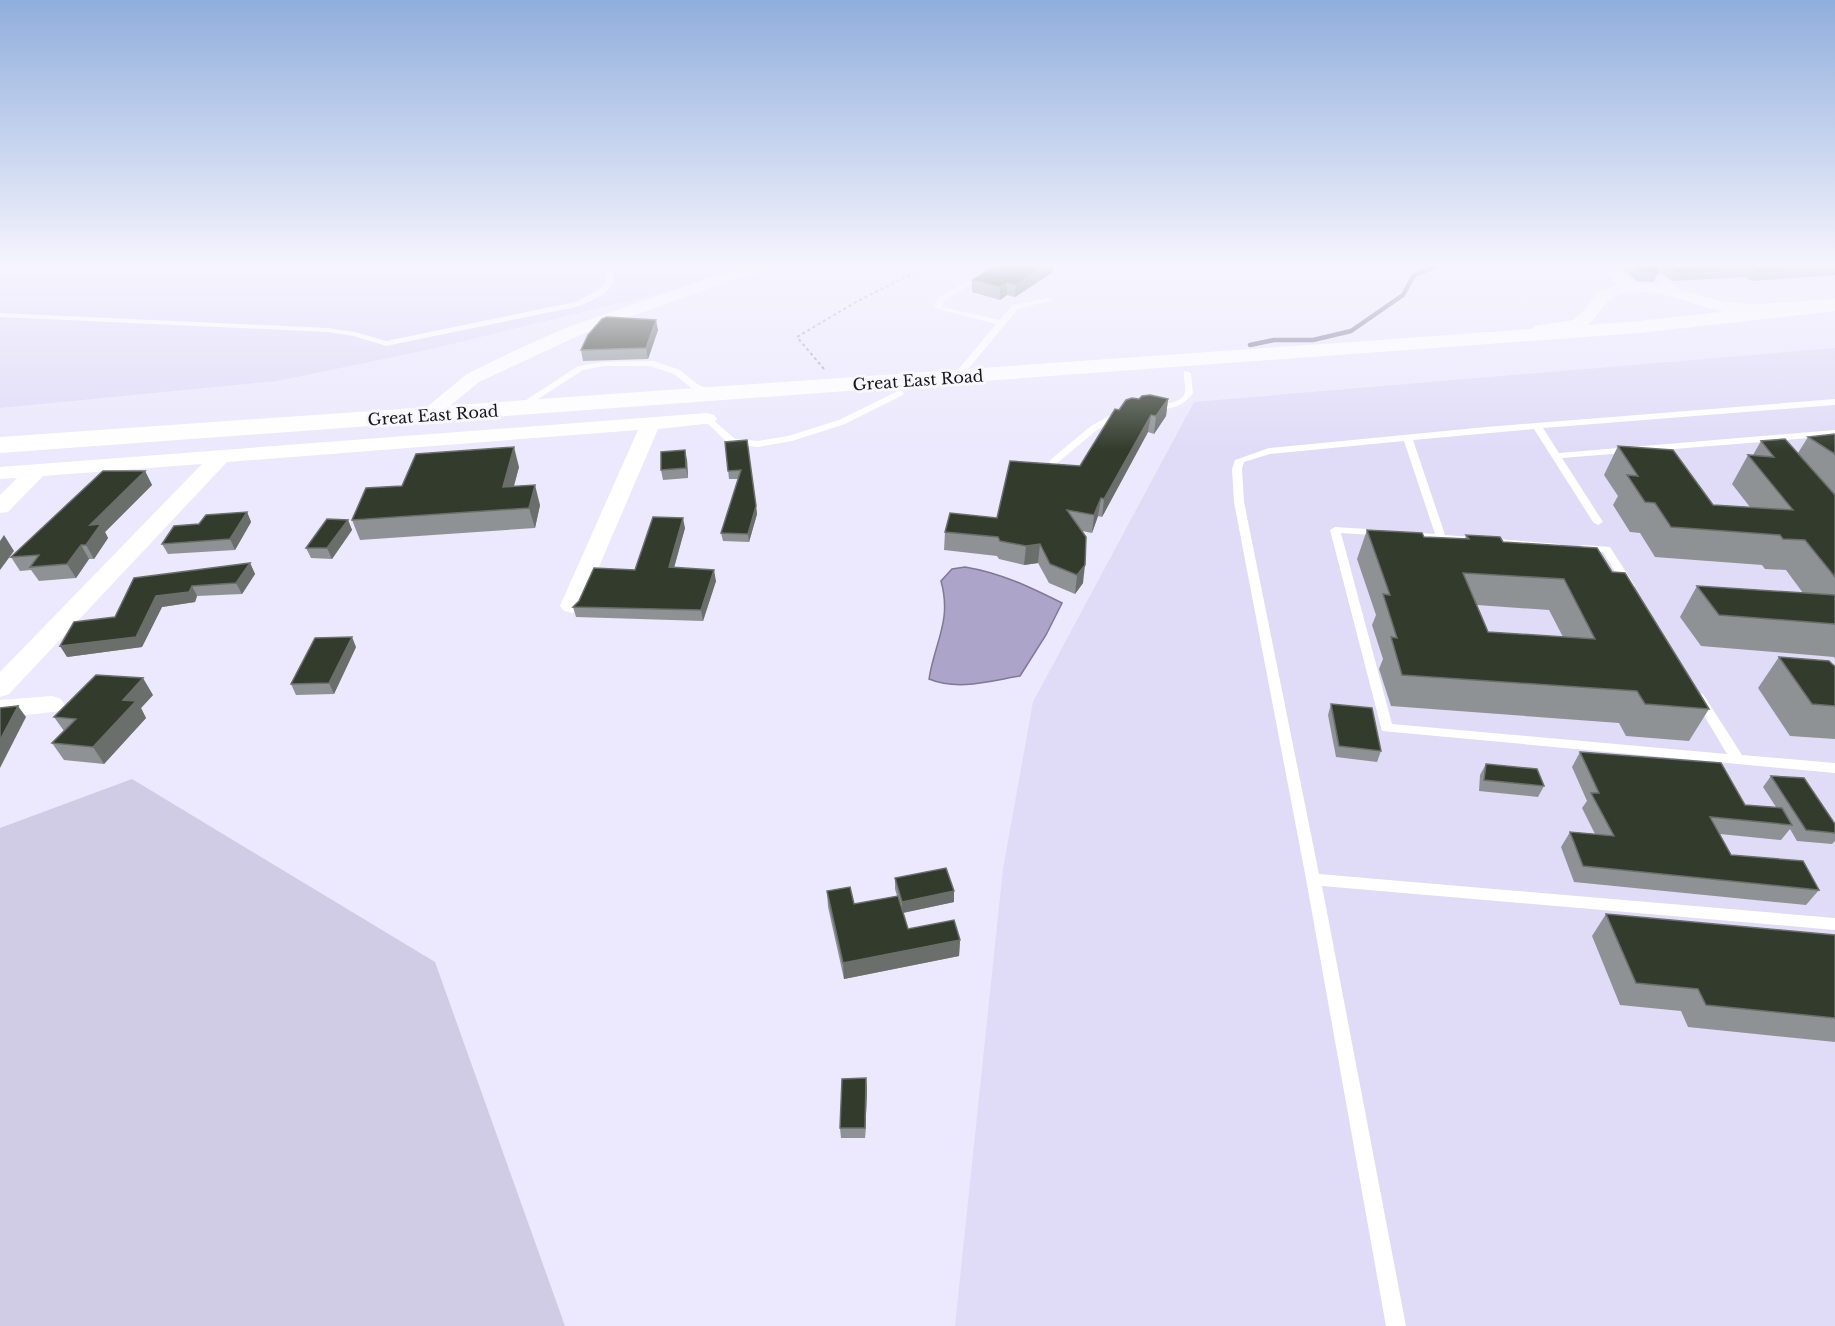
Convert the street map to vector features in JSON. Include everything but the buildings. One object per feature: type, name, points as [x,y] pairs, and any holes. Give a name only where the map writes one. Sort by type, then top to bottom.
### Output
[{"type":"main road","name":"Great East Road","points":[[0,446],[1649,326]]},
{"type":"main road","name":"Great East Road","points":[[0,457],[701,413],[900,393],[1187,373],[1774,326]]},
{"type":"street","points":[[427,415],[473,378],[536,347],[588,326]]},
{"type":"street","points":[[1421,344],[1463,336],[1573,326]]},
{"type":"street","points":[[0,473],[650,423],[701,413]]},
{"type":"street","points":[[572,606],[650,423]]},
{"type":"street","points":[[0,688],[220,457]]},
{"type":"street","points":[[0,507],[37,470]]},
{"type":"street","points":[[0,709],[52,705]]},
{"type":"lane","points":[[238,326],[328,330],[355,334],[386,344],[473,326]]},
{"type":"lane","points":[[956,378],[999,326]]},
{"type":"lane","points":[[517,409],[581,368],[604,364],[651,363],[677,372],[694,386],[717,395]]},
{"type":"lane","points":[[1053,462],[1094,428],[1119,412],[1135,408],[1171,406],[1184,402],[1190,393],[1187,373]]},
{"type":"lane","points":[[701,413],[732,442],[758,444],[789,439],[842,422],[900,393]]},
{"type":"lane","points":[[1396,1326],[1313,879],[1239,502],[1236,469],[1240,460],[1269,451],[1407,437],[1835,402]]},
{"type":"lane","points":[[1537,426],[1598,522]]},
{"type":"lane","points":[[1557,456],[1835,433]]},
{"type":"lane","points":[[1407,437],[1441,537]]},
{"type":"lane","points":[[1637,600],[1606,549],[1335,530],[1387,729],[1835,768]]},
{"type":"lane","points":[[1694,690],[1738,760]]},
{"type":"lane","points":[[1313,879],[1835,924]]},
{"type":"path","points":[[816,326],[797,337],[821,368],[827,372]]},
{"type":"shaded area","points":[[0,326],[526,326],[427,350],[277,381],[0,408]]},
{"type":"shaded area","points":[[1835,348],[1835,1326],[955,1326],[1003,869],[1033,702],[1194,402]]},
{"type":"shaded area","points":[[965,567],[1003,577],[1062,603],[1046,635],[1020,676],[963,685],[940,683],[929,679],[944,620],[944,595],[941,581],[952,569]]},
{"type":"shaded area","points":[[132,779],[435,962],[565,1326],[0,1326],[0,828]]},
{"type":"waterway","points":[[1250,345],[1274,340],[1313,340],[1351,331],[1358,326]]}]
